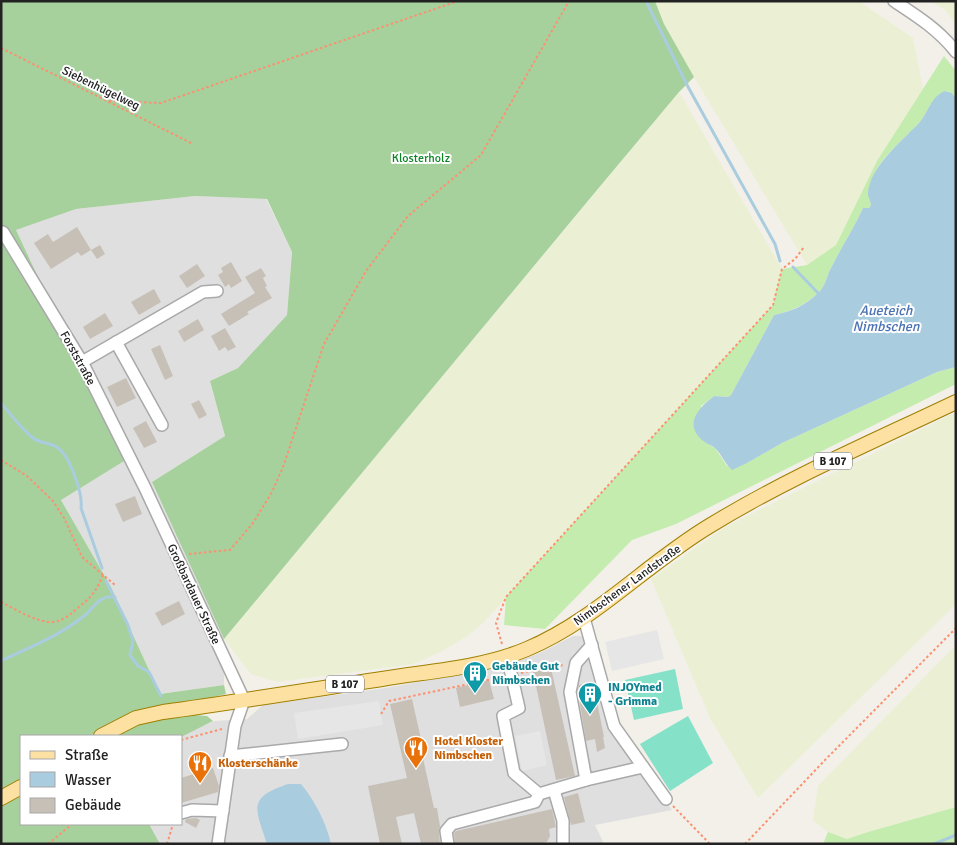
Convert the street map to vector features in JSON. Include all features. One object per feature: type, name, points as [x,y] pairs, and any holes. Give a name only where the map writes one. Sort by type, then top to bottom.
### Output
[{"type":"main road","name":"Nimbschener Landstraße","points":[[103,735],[118,726],[144,716],[475,664],[527,649],[584,618],[678,546],[711,525],[780,487],[956,402]]},
{"type":"main road","points":[[1,798],[20,788]]},
{"type":"street","points":[[894,1],[924,21],[948,42],[956,52]]},
{"type":"street","name":"Forststraße","points":[[3,232],[82,362],[144,488]]},
{"type":"street","points":[[82,362],[202,292],[217,291]]},
{"type":"street","points":[[116,342],[162,424]]},
{"type":"street","name":"Großbardauer Straße","points":[[144,488],[244,700]]},
{"type":"street","points":[[584,618],[614,726],[666,799]]},
{"type":"street","points":[[586,780],[570,692],[576,663],[592,645]]},
{"type":"street","points":[[507,656],[520,708],[503,716],[514,773],[539,794]]},
{"type":"street","points":[[218,844],[235,726],[244,700]]},
{"type":"street","points":[[230,756],[342,744]]},
{"type":"street","points":[[448,844],[446,832],[452,824],[534,802],[539,794],[586,780],[643,767]]},
{"type":"street","points":[[554,790],[563,821],[564,844]]},
{"type":"street","points":[[182,813],[192,810],[223,811]]},
{"type":"path","points":[[109,101],[161,103],[458,1]]},
{"type":"path","points":[[177,555],[230,550],[253,523],[272,492],[283,468],[324,344],[366,271],[408,216],[481,155],[569,1]]},
{"type":"path","name":"Siebenhügelweg","points":[[1,48],[193,144]]},
{"type":"path","points":[[507,656],[498,635],[496,623],[506,597],[773,305],[782,269],[804,247]]},
{"type":"path","points":[[1,460],[27,476],[53,501],[64,518],[82,557],[115,585]]},
{"type":"path","points":[[1,602],[34,618],[52,622],[66,618],[87,601],[99,587],[103,575]]},
{"type":"path","points":[[745,844],[826,758],[956,628]]},
{"type":"path","points":[[381,714],[389,701],[551,666],[576,663]]},
{"type":"path","points":[[182,740],[235,726]]},
{"type":"path","points":[[666,799],[710,844]]},
{"type":"path","points":[[48,844],[71,825]]},
{"type":"path","points":[[167,844],[173,825]]},
{"type":"shaded area","points":[[195,196],[266,199],[292,252],[287,315],[238,368],[210,381],[225,436],[152,482],[224,639],[224,685],[160,694],[111,587],[61,500],[16,230],[76,209]]},
{"type":"shaded area","points":[[657,630],[664,659],[612,671],[605,642]]},
{"type":"shaded area","points":[[573,636],[587,636],[597,679],[644,773],[672,810],[595,825],[604,844],[160,844],[150,825],[182,825],[182,735],[180,735],[215,721],[247,719],[263,705],[386,688],[507,665],[542,652]]},
{"type":"shaded area","points":[[379,701],[383,725],[298,739],[294,713]]},
{"type":"shaded area","points":[[540,731],[547,765],[522,771],[515,736]]},
{"type":"green space","name":"Klosterholz","points":[[1,1],[655,1],[664,24],[694,77],[679,92],[597,190],[224,639],[152,482],[225,436],[210,381],[238,368],[287,315],[292,252],[267,199],[195,196],[76,209],[16,230],[124,461],[61,500],[111,587],[160,694],[224,685],[226,694],[116,721],[92,735],[20,735],[20,780],[1,790]]},
{"type":"green space","points":[[655,1],[860,2],[913,38],[923,89],[877,161],[836,245],[807,265],[694,77],[664,24]]},
{"type":"green space","points":[[930,1],[956,1],[956,25],[945,10]]},
{"type":"green space","points":[[944,56],[956,71],[956,99],[952,93],[946,91],[941,93],[919,123],[885,157],[870,184],[871,205],[869,208],[863,208],[830,269],[821,290],[798,307],[774,315],[731,395],[728,397],[714,396],[701,406],[703,441],[715,448],[727,466],[747,463],[782,443],[937,372],[956,367],[956,384],[676,524],[632,540],[545,629],[504,625],[506,597],[773,305],[782,269],[807,265],[836,245],[877,161]]},
{"type":"green space","points":[[679,92],[782,269],[773,305],[482,624],[466,637],[442,651],[413,664],[277,682],[251,674],[224,639]]},
{"type":"green space","points":[[956,412],[956,604],[758,798],[710,718],[651,579],[725,527]]},
{"type":"green space","points":[[956,645],[956,807],[847,839],[828,832],[813,820],[818,786]]},
{"type":"green space","points":[[675,669],[683,709],[634,720],[625,680]]},
{"type":"green space","points":[[182,714],[207,716],[213,721],[182,736],[114,735],[138,724]]},
{"type":"green space","points":[[688,716],[713,763],[670,791],[640,744]]},
{"type":"green space","points":[[20,794],[20,825],[150,825],[160,844],[1,844],[1,804]]},
{"type":"green space","points":[[956,807],[956,844],[823,844],[828,832],[847,839]]},
{"type":"water","name":"Aueteich Nimbschen","points":[[945,91],[952,93],[956,99],[956,367],[937,372],[782,443],[732,470],[715,448],[696,434],[694,422],[699,410],[714,396],[728,397],[731,395],[774,315],[803,305],[821,290],[830,269],[863,208],[869,208],[871,205],[868,194],[870,184],[880,164],[919,123],[936,97]]},
{"type":"water","points":[[288,784],[301,784],[323,820],[331,844],[267,844],[258,813],[260,800],[265,794]]},
{"type":"building","points":[[77,227],[91,250],[81,256],[78,252],[51,269],[34,243],[48,234],[53,242]]},
{"type":"building","points":[[100,245],[105,254],[97,259],[91,250]]},
{"type":"building","points":[[231,262],[242,281],[231,288],[229,284],[225,287],[218,275],[223,272],[221,268]]},
{"type":"building","points":[[197,264],[205,276],[187,288],[179,276]]},
{"type":"building","points":[[261,268],[266,276],[263,278],[267,286],[265,287],[272,298],[247,312],[249,314],[229,326],[221,314],[255,293],[245,277]]},
{"type":"building","points":[[154,289],[161,302],[139,315],[131,302]]},
{"type":"building","points":[[105,313],[113,326],[90,339],[83,327]]},
{"type":"building","points":[[198,319],[204,330],[184,342],[178,331]]},
{"type":"building","points":[[225,328],[236,347],[228,351],[225,347],[219,351],[211,336]]},
{"type":"building","points":[[160,345],[173,376],[165,380],[151,349]]},
{"type":"building","points":[[126,378],[136,398],[117,407],[107,387]]},
{"type":"building","points":[[199,400],[207,415],[199,419],[191,404]]},
{"type":"building","points":[[146,421],[157,442],[144,448],[133,428]]},
{"type":"building","points":[[135,496],[142,514],[123,522],[115,504]]},
{"type":"building","points":[[179,601],[185,614],[162,626],[155,613]]},
{"type":"building","points":[[551,668],[575,776],[556,780],[533,672]]},
{"type":"building","name":"Gebäude Gut Nimbschen","points":[[489,680],[494,699],[460,707],[456,688]]},
{"type":"building","name":"INJOYmed - Grimma","points":[[593,682],[605,748],[597,752],[595,739],[586,741],[578,692],[579,685]]},
{"type":"building","points":[[412,699],[434,808],[437,808],[440,844],[421,844],[414,813],[396,817],[402,844],[380,844],[368,786],[407,778],[390,704]]},
{"type":"building","name":"Klosterschänke","points":[[213,768],[219,786],[218,792],[182,803],[182,778]]},
{"type":"building","points":[[578,793],[585,822],[571,825],[564,797]]},
{"type":"building","points":[[552,809],[556,827],[549,829],[550,836],[547,842],[538,844],[455,844],[454,833],[456,831]]},
{"type":"building","points":[[196,818],[200,820],[196,828],[185,822],[186,819]]},
{"type":"waterway","points":[[646,1],[687,85],[775,244],[780,261]]},
{"type":"waterway","points":[[793,267],[818,293]]},
{"type":"waterway","points":[[1,403],[33,438],[55,446],[63,452],[78,485],[81,508],[102,568]]},
{"type":"waterway","points":[[106,581],[128,625],[133,641],[130,655],[138,666],[149,672],[161,696]]},
{"type":"waterway","points":[[1,661],[65,630],[84,616],[97,602],[105,598],[115,597]]},
{"type":"waterway","points":[[934,844],[956,835]]},
{"type":"place","name":"Gebäude Gut Nimbschen","points":[[475,694]]},
{"type":"place","name":"INJOYmed - Grimma","points":[[590,715]]},
{"type":"place","name":"Hotel Kloster Nimbschen","points":[[416,769]]},
{"type":"place","name":"Klosterschänke","points":[[200,784]]}]
